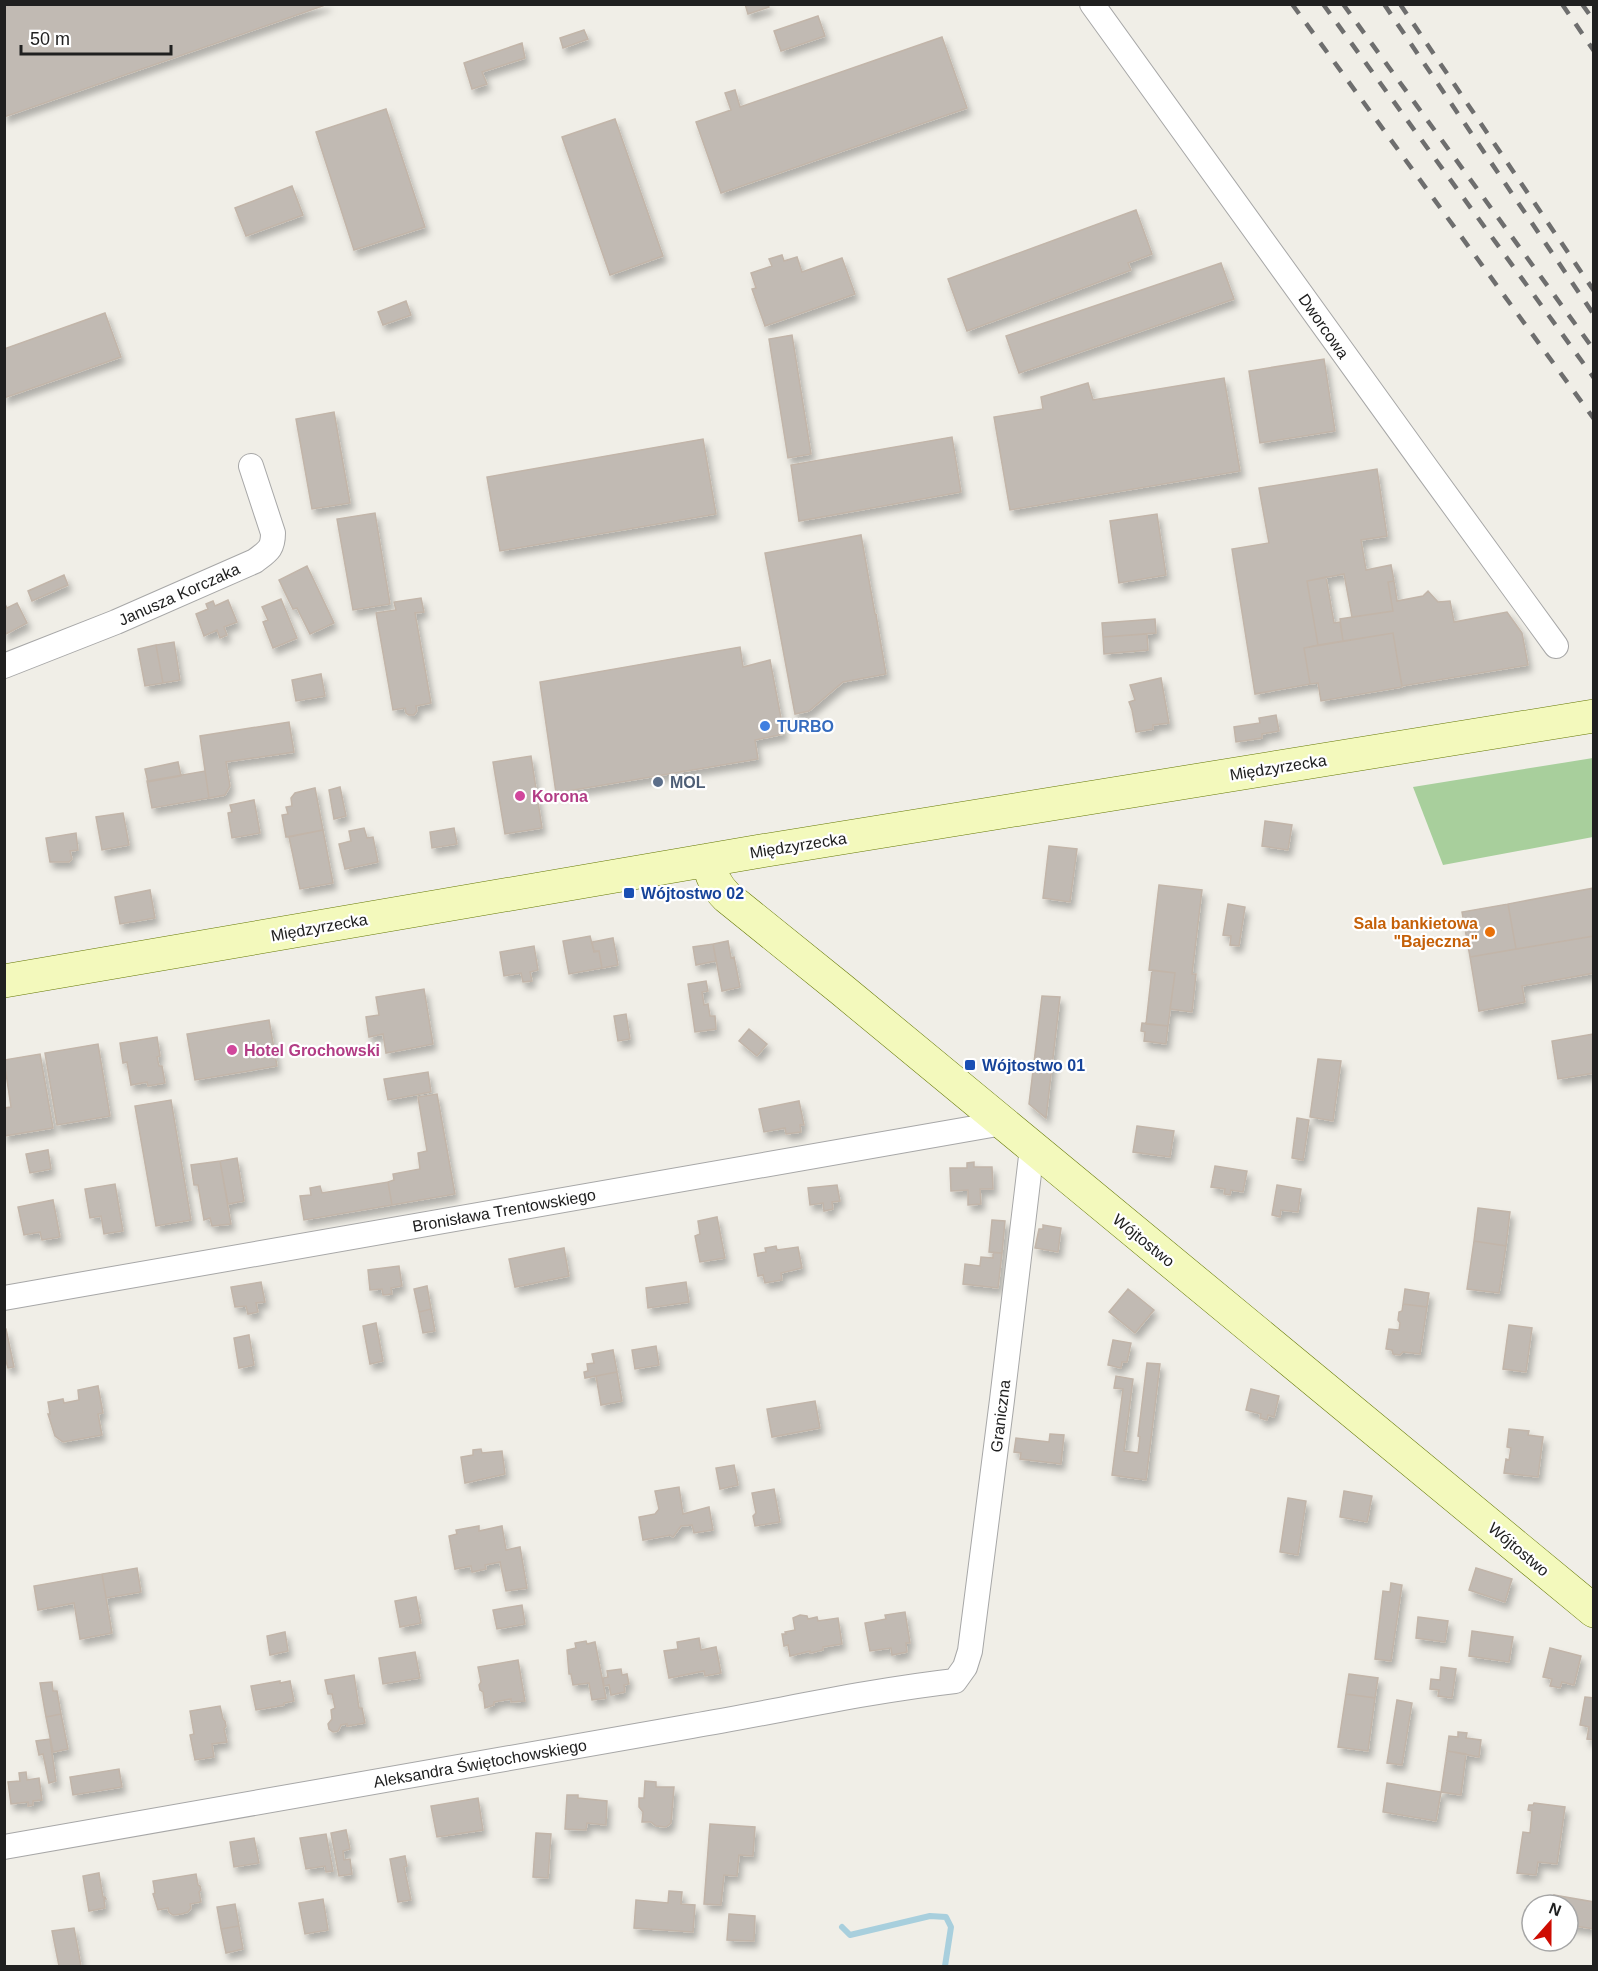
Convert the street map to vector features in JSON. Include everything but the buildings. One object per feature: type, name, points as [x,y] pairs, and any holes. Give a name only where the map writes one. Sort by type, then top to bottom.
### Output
[{"type":"main road","name":"Międzyrzecka","points":[[4,981],[708,860],[1593,716]]},
{"type":"main road","name":"Wójtostwo","points":[[708,860],[717,886],[727,897],[1593,1611]]},
{"type":"street","name":"Dworcowa","points":[[1092,4],[1419,460],[1556,646]]},
{"type":"street","name":"Janusza Korczaka","points":[[4,666],[116,622],[255,561],[267,552],[273,544],[273,532],[250,466]]},
{"type":"street","name":"Bronisława Trentowskiego","points":[[4,1298],[1003,1123]]},
{"type":"street","name":"Graniczna","points":[[955,1681],[965,1666],[970,1651],[1032,1148]]},
{"type":"street","name":"Aleksandra Świętochowskiego","points":[[4,1847],[586,1743],[754,1716],[921,1684],[955,1681]]},
{"type":"green space","points":[[1593,758],[1593,837],[1443,865],[1413,787]]},
{"type":"waterway","points":[[842,1927],[850,1935],[930,1916],[946,1917],[951,1927],[945,1966]]},
{"type":"railway","points":[[1292,4],[1594,419]]},
{"type":"railway","points":[[1323,4],[1594,378]]},
{"type":"railway","points":[[1343,4],[1594,350]]},
{"type":"railway","points":[[1384,4],[1594,315]]},
{"type":"railway","points":[[1400,4],[1594,291]]},
{"type":"railway","points":[[1562,4],[1594,51]]},
{"type":"railway","points":[[1582,4],[1594,21]]},
{"type":"place","name":"TURBO","points":[[765,726]]},
{"type":"place","name":"MOL","points":[[658,782]]},
{"type":"place","name":"Korona","points":[[520,796]]},
{"type":"place","name":"Wójtostwo 02","points":[[629,893]]},
{"type":"place","name":"Sala bankietowa \"Bajeczna\"","points":[[1490,932]]},
{"type":"place","name":"Hotel Grochowski","points":[[232,1050]]},
{"type":"place","name":"Wójtostwo 01","points":[[970,1065]]}]
